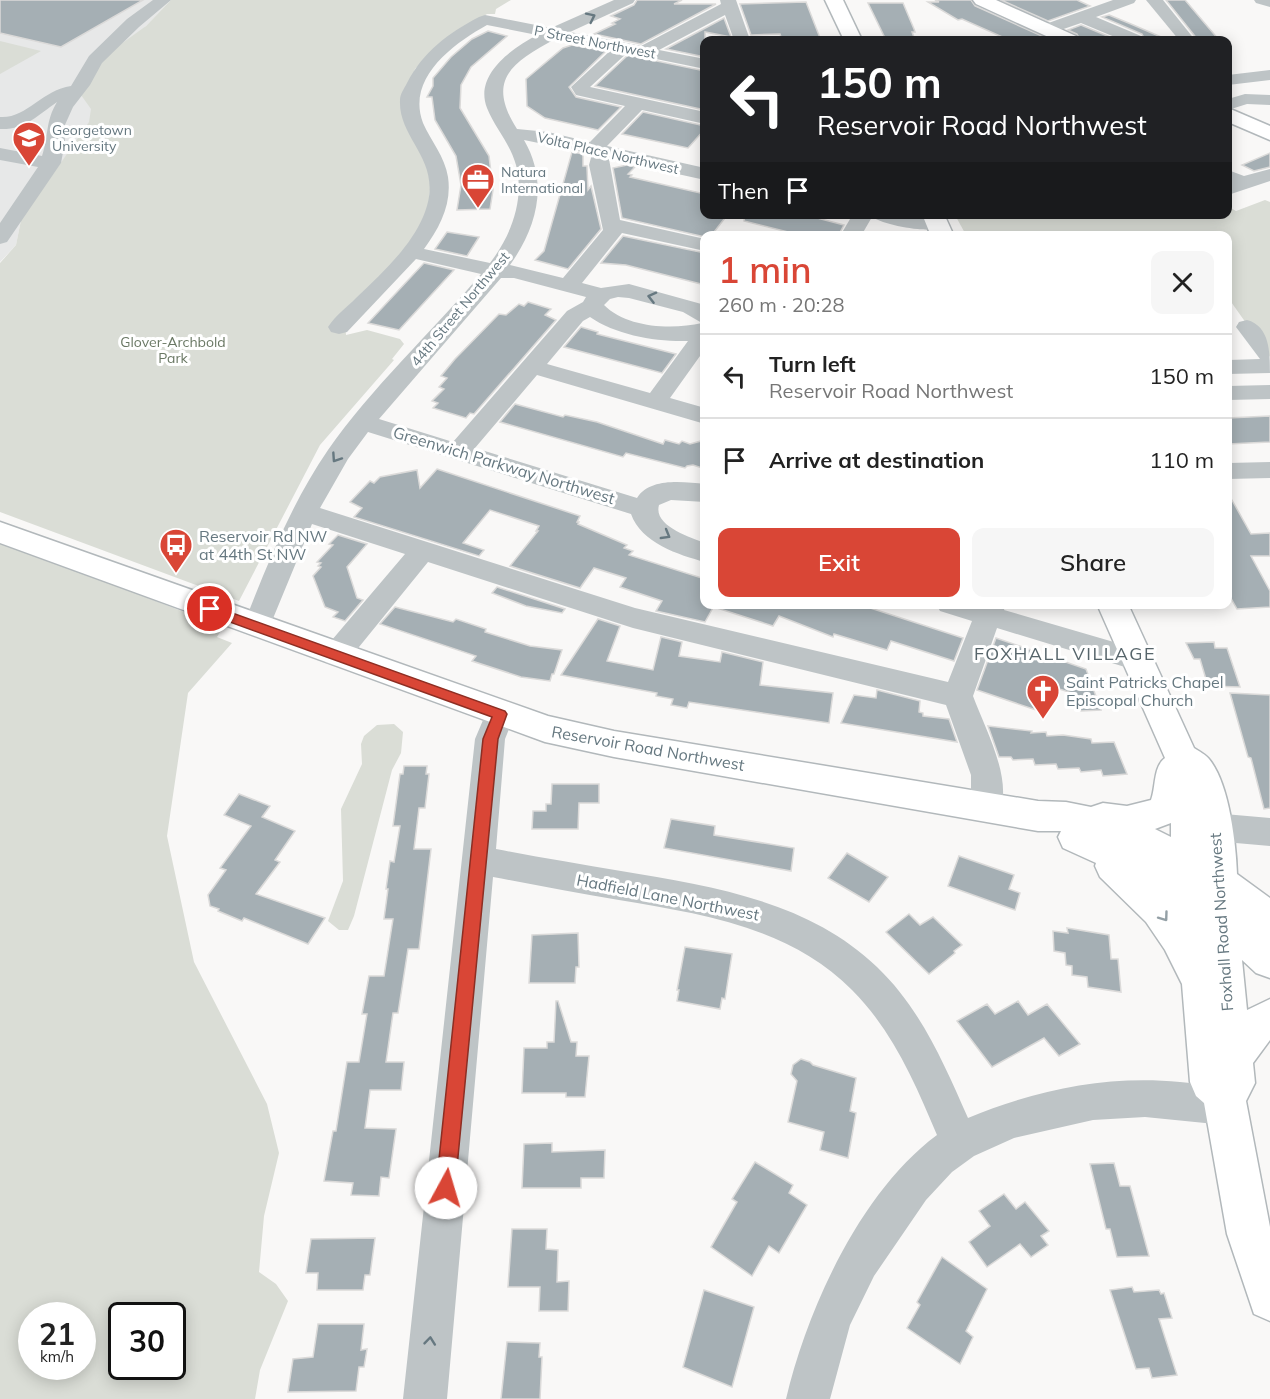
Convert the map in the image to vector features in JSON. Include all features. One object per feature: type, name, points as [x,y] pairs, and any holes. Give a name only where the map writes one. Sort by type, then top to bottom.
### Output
[{"type":"main road","points":[[834,0],[851,36]]},
{"type":"main road","points":[[982,0],[1060,36]]},
{"type":"main road","points":[[1232,116],[1270,134]]},
{"type":"main road","name":"Reservoir Road Northwest","points":[[0,532],[544,729],[579,737],[1038,816],[1071,835],[1162,879],[1206,892],[1270,921]]},
{"type":"main road","name":"Foxhall Road Northwest","points":[[1114,609],[1181,757],[1197,769],[1205,786],[1218,852],[1206,892],[1201,985],[1211,1082],[1227,1086]]},
{"type":"main road","points":[[1181,757],[1173,771],[1173,789],[1165,810],[1150,816],[1119,822],[1054,808],[1038,816],[1060,838],[1112,865],[1159,910],[1179,938],[1201,985]]},
{"type":"main road","name":"Foxhall Road Northwest","points":[[1181,757],[1179,771],[1206,892],[1227,1086],[1249,1234],[1270,1298]]},
{"type":"main road","name":"Reservoir Road Northwest","points":[[1206,892],[1270,961]]},
{"type":"main road","points":[[1227,1086],[1252,1028],[1270,1018]]},
{"type":"street","points":[[0,238],[51,163],[56,142],[57,123],[64,106],[95,60],[163,0]]},
{"type":"street","name":"44th Street Northwest","points":[[257,626],[304,512],[332,465],[368,417],[495,271],[517,237],[528,198],[526,167],[520,150],[493,105],[492,93],[495,82],[513,59],[555,34],[627,0]]},
{"type":"street","points":[[1046,30],[1128,0]]},
{"type":"street","points":[[1154,0],[1184,36]]},
{"type":"street","points":[[1262,0],[1270,2]]},
{"type":"street","points":[[642,52],[729,3],[741,36]]},
{"type":"street","points":[[1082,16],[1126,36]]},
{"type":"street","name":"P Street Northwest","points":[[412,252],[438,200],[438,176],[434,157],[415,124],[409,99],[423,69],[440,48],[485,20],[700,63]]},
{"type":"street","points":[[623,48],[580,87],[582,91],[700,117]]},
{"type":"street","points":[[1232,80],[1270,75]]},
{"type":"street","points":[[0,123],[20,121],[55,94],[76,91]]},
{"type":"street","points":[[1232,104],[1245,99],[1270,100]]},
{"type":"street","points":[[568,286],[613,231],[598,165],[599,150],[638,103]]},
{"type":"street","name":"Volta Place Northwest","points":[[512,135],[534,136],[700,173]]},
{"type":"street","points":[[0,154],[51,163]]},
{"type":"street","points":[[1242,187],[1270,175]]},
{"type":"street","points":[[902,219],[937,225]]},
{"type":"street","points":[[611,224],[700,244]]},
{"type":"street","points":[[339,327],[412,252],[495,271],[514,272],[568,286],[595,301]]},
{"type":"street","points":[[495,271],[507,281],[595,301]]},
{"type":"street","points":[[464,446],[575,316],[595,301],[618,290],[629,291],[700,311]]},
{"type":"street","points":[[595,301],[596,313],[606,318],[667,335],[700,330]]},
{"type":"street","points":[[1247,327],[1270,357]]},
{"type":"street","points":[[655,402],[700,339]]},
{"type":"street","points":[[1232,367],[1270,366]]},
{"type":"street","points":[[532,367],[700,415]]},
{"type":"street","points":[[1232,393],[1270,392]]},
{"type":"street","name":"Greenwich Parkway Northwest","points":[[368,417],[648,504],[669,491],[700,493]]},
{"type":"street","points":[[1232,471],[1270,470]]},
{"type":"street","points":[[648,504],[648,523],[659,532],[700,551]]},
{"type":"street","points":[[304,512],[633,618],[958,696]]},
{"type":"street","points":[[336,654],[423,550]]},
{"type":"street","points":[[987,806],[987,775],[958,696],[993,609]]},
{"type":"street","points":[[996,609],[1134,652]]},
{"type":"street","points":[[424,1399],[490,739],[500,714]]},
{"type":"street","points":[[1214,827],[1270,832]]},
{"type":"street","name":"Hadfield Lane Northwest","points":[[478,860],[736,908],[782,923],[819,942],[856,969],[874,987],[898,1018],[919,1052],[959,1142]]},
{"type":"street","points":[[807,1399],[825,1333],[844,1287],[865,1251],[913,1183],[959,1142],[992,1127],[1043,1110],[1092,1100],[1160,1098],[1227,1086]]},
{"type":"shaded area","name":"Georgetown University","points":[[0,0],[171,0],[145,27],[95,114],[21,220],[16,245],[0,262]]},
{"type":"green space","name":"Glover-Archbold Park","points":[[171,0],[511,0],[496,9],[495,14],[487,14],[438,45],[415,69],[405,100],[432,170],[427,218],[395,262],[344,310],[346,335],[367,330],[400,339],[404,344],[392,359],[394,360],[320,445],[239,601],[0,512],[0,263],[16,245],[21,220],[89,122],[91,109],[81,95],[96,62],[146,26]]},
{"type":"green space","points":[[0,41],[41,51],[0,74]]},
{"type":"green space","points":[[1265,200],[1270,202],[1270,357],[1232,303],[1232,231],[964,231],[957,219],[1232,219],[1232,209],[1236,211]]},
{"type":"green space","points":[[0,541],[223,627],[217,637],[232,643],[188,693],[167,836],[194,962],[267,1104],[279,1153],[264,1216],[259,1272],[276,1284],[288,1301],[260,1370],[255,1399],[0,1399]]},
{"type":"green space","points":[[394,724],[403,732],[401,753],[392,770],[354,916],[348,930],[339,930],[328,921],[343,881],[341,809],[362,764],[361,744],[364,736],[377,725]]},
{"type":"building","points":[[0,0],[143,0],[61,47],[0,33]]},
{"type":"building","points":[[637,0],[682,0],[674,4],[716,4],[641,44],[594,34],[615,24],[612,23],[620,19],[611,16],[634,5]]},
{"type":"building","points":[[935,0],[971,0],[975,6],[1042,36],[1000,36],[962,19],[958,20],[928,2],[939,2]]},
{"type":"building","points":[[1001,0],[1077,0],[1090,6],[1048,21]]},
{"type":"building","points":[[1166,0],[1185,0],[1216,36],[1195,36]]},
{"type":"building","points":[[806,2],[819,36],[751,35],[740,4]]},
{"type":"building","points":[[868,3],[903,3],[915,32],[912,32],[914,36],[884,36]]},
{"type":"building","points":[[1109,15],[1159,36],[1143,36],[1102,17]]},
{"type":"building","points":[[724,18],[731,36],[705,32],[705,36],[700,36],[700,56],[666,49]]},
{"type":"building","points":[[1081,25],[1107,36],[1078,36],[1068,30]]},
{"type":"building","points":[[488,31],[507,36],[471,67],[461,85],[460,108],[489,156],[493,190],[490,209],[457,210],[461,185],[456,156],[435,120],[432,97],[427,97],[433,86],[433,78],[451,57],[472,39]]},
{"type":"building","points":[[572,45],[606,51],[569,87],[576,97],[621,107],[598,130],[545,118],[527,106],[526,79],[563,48]]},
{"type":"building","points":[[628,55],[700,70],[700,109],[595,86]]},
{"type":"building","points":[[643,112],[700,125],[700,135],[688,148],[622,134]]},
{"type":"building","points":[[572,152],[583,154],[583,166],[587,166],[588,190],[591,186],[601,229],[568,269],[535,260],[544,251]]},
{"type":"building","points":[[1270,153],[1270,167],[1254,171],[1242,165]]},
{"type":"building","points":[[627,165],[635,167],[628,174],[632,175],[630,177],[700,193],[700,219],[724,219],[715,231],[700,231],[700,236],[622,218],[613,168]]},
{"type":"building","points":[[744,219],[821,219],[844,225],[841,231],[784,231],[744,221]]},
{"type":"building","points":[[447,232],[479,237],[467,256],[435,249]]},
{"type":"building","points":[[623,236],[700,252],[700,284],[626,265],[601,263]]},
{"type":"building","points":[[424,263],[454,270],[399,330],[368,323]]},
{"type":"building","points":[[528,302],[551,309],[545,315],[556,320],[474,414],[470,413],[466,418],[433,408],[438,403],[432,401],[444,389],[439,387],[447,378],[441,376],[455,359],[499,314],[506,315],[519,304],[524,306]]},
{"type":"building","points":[[581,327],[598,332],[597,334],[676,354],[662,373],[564,347]]},
{"type":"building","points":[[515,404],[563,417],[565,415],[597,422],[663,444],[665,440],[679,444],[682,441],[690,444],[700,441],[700,467],[693,465],[685,468],[626,453],[623,457],[500,422]]},
{"type":"building","points":[[1270,416],[1270,442],[1232,444],[1232,418]]},
{"type":"building","points":[[437,469],[580,516],[578,524],[627,545],[624,548],[633,551],[629,555],[700,577],[700,609],[712,609],[705,622],[656,611],[662,601],[620,587],[626,578],[594,568],[580,588],[510,566],[538,531],[536,531],[539,526],[490,510],[463,543],[484,550],[479,556],[354,517],[362,508],[350,502],[370,481],[374,483],[380,477],[417,470],[420,488]]},
{"type":"building","points":[[1232,500],[1251,534],[1270,533],[1270,556],[1251,556],[1270,591],[1270,607],[1237,609],[1232,600]]},
{"type":"building","points":[[338,535],[367,544],[347,567],[357,598],[363,600],[345,621],[333,617],[338,612],[325,607],[313,576],[321,567],[318,566],[321,563],[317,562],[333,545],[329,544]]},
{"type":"building","points":[[497,587],[565,609],[562,613],[526,606],[492,593]]},
{"type":"building","points":[[395,607],[453,622],[456,619],[486,629],[485,632],[530,646],[562,650],[554,674],[550,681],[521,677],[472,661],[476,656],[380,624]]},
{"type":"building","points":[[720,609],[873,609],[963,638],[954,661],[891,641],[887,650],[834,634],[833,637],[779,616],[773,626]]},
{"type":"building","points":[[598,619],[620,626],[607,661],[653,670],[661,637],[682,642],[679,656],[720,662],[722,652],[763,662],[760,685],[833,693],[829,723],[689,702],[687,708],[671,705],[673,699],[656,696],[657,693],[561,675]]},
{"type":"building","points":[[996,638],[1086,669],[1101,710],[1081,711],[1075,694],[1047,685],[1039,711],[977,690]]},
{"type":"building","points":[[1214,642],[1215,648],[1227,648],[1240,687],[1208,686],[1200,659],[1194,659],[1186,643]]},
{"type":"building","points":[[877,690],[920,701],[919,712],[923,713],[923,716],[949,719],[957,742],[841,723],[854,695],[876,698]]},
{"type":"building","points":[[1230,693],[1270,695],[1270,808],[1264,809],[1251,758],[1248,757]]},
{"type":"building","points":[[988,726],[1032,731],[1031,733],[1046,732],[1047,736],[1063,735],[1091,739],[1092,743],[1114,742],[1127,774],[1103,776],[1101,770],[1081,772],[1079,768],[1058,769],[1056,764],[1035,765],[1033,759],[1013,760],[1011,757],[999,757]]},
{"type":"building","points":[[404,766],[427,766],[426,774],[429,774],[425,808],[419,808],[414,849],[431,849],[419,949],[408,949],[398,1013],[393,1013],[386,1062],[404,1062],[401,1090],[370,1090],[365,1128],[396,1129],[389,1178],[381,1177],[379,1196],[351,1195],[353,1183],[324,1181],[333,1131],[336,1131],[347,1062],[359,1062],[367,1014],[362,1014],[369,976],[384,976],[393,919],[384,919],[388,889],[386,889],[390,861],[394,862],[400,826],[393,826],[400,774],[403,774]]},
{"type":"building","points":[[552,784],[599,784],[599,803],[579,803],[578,829],[532,829],[533,811],[546,811],[546,804],[551,804]]},
{"type":"building","points":[[239,794],[270,806],[262,817],[295,831],[275,860],[280,862],[256,894],[325,918],[308,944],[244,918],[242,921],[210,906],[208,895],[226,870],[220,868],[251,826],[224,815]]},
{"type":"building","points":[[671,819],[715,826],[714,835],[794,848],[791,871],[664,848]]},
{"type":"building","points":[[847,853],[888,877],[869,902],[828,878]]},
{"type":"building","points":[[959,856],[1014,875],[1009,889],[1020,893],[1015,910],[948,886]]},
{"type":"building","points":[[909,914],[920,925],[933,917],[962,945],[929,974],[886,932]]},
{"type":"building","points":[[1067,928],[1109,935],[1111,959],[1118,959],[1121,992],[1088,987],[1087,977],[1072,975],[1072,966],[1066,965],[1065,953],[1054,951],[1053,931],[1068,933]]},
{"type":"building","points":[[578,933],[579,967],[576,967],[575,983],[529,983],[532,935]]},
{"type":"building","points":[[685,947],[732,954],[725,999],[722,998],[720,1009],[677,1001]]},
{"type":"building","points":[[556,1001],[558,1001],[571,1042],[577,1042],[576,1056],[589,1056],[585,1097],[566,1097],[566,1093],[522,1093],[524,1048],[547,1048],[547,1042],[554,1042]]},
{"type":"building","points":[[1018,1001],[1028,1015],[1047,1004],[1080,1044],[1059,1056],[1044,1038],[992,1067],[957,1021],[987,1004],[995,1014]]},
{"type":"building","points":[[801,1059],[856,1078],[850,1111],[856,1113],[848,1158],[820,1150],[824,1132],[788,1122],[797,1081],[791,1074],[793,1065]]},
{"type":"building","points":[[552,1143],[552,1152],[605,1150],[604,1178],[581,1178],[581,1188],[522,1188],[524,1144]]},
{"type":"building","points":[[755,1162],[793,1185],[789,1193],[807,1205],[779,1253],[769,1246],[752,1276],[711,1247],[737,1202],[732,1199]]},
{"type":"building","points":[[1114,1163],[1120,1186],[1130,1186],[1149,1256],[1117,1257],[1110,1229],[1106,1229],[1090,1164]]},
{"type":"building","points":[[1004,1194],[1016,1209],[1025,1202],[1049,1231],[1041,1236],[1048,1245],[1031,1257],[1020,1244],[987,1267],[969,1242],[990,1226],[979,1211]]},
{"type":"building","points":[[512,1229],[547,1229],[546,1249],[558,1250],[557,1282],[569,1281],[568,1311],[539,1311],[540,1287],[508,1287]]},
{"type":"building","points":[[375,1238],[370,1275],[365,1275],[363,1290],[317,1290],[318,1273],[306,1273],[311,1239]]},
{"type":"building","points":[[942,1257],[987,1289],[966,1331],[973,1337],[960,1364],[907,1328],[920,1305],[917,1302]]},
{"type":"building","points":[[1132,1287],[1134,1292],[1159,1290],[1161,1294],[1164,1293],[1172,1318],[1159,1319],[1177,1375],[1152,1378],[1149,1368],[1136,1369],[1110,1290]]},
{"type":"building","points":[[704,1290],[754,1307],[732,1387],[683,1367]]},
{"type":"building","points":[[318,1324],[364,1324],[361,1350],[367,1349],[364,1367],[359,1367],[356,1391],[288,1392],[293,1359],[313,1357]]},
{"type":"building","points":[[507,1342],[540,1343],[539,1357],[542,1357],[540,1399],[501,1399]]},
{"type":"place","name":"Georgetown University","points":[[29,167]]},
{"type":"place","name":"Natura International","points":[[478,209]]},
{"type":"place","name":"Reservoir Rd NW at 44th St NW","points":[[176,574]]},
{"type":"place","name":"Saint Patricks Chapel Episcopal Church","points":[[1043,720]]},
{"type":"district","name":"FOXHALL VILLAGE","points":[[1065,653]]},
{"type":"route","points":[[210,609],[500,714],[490,739],[446,1188]]}]
